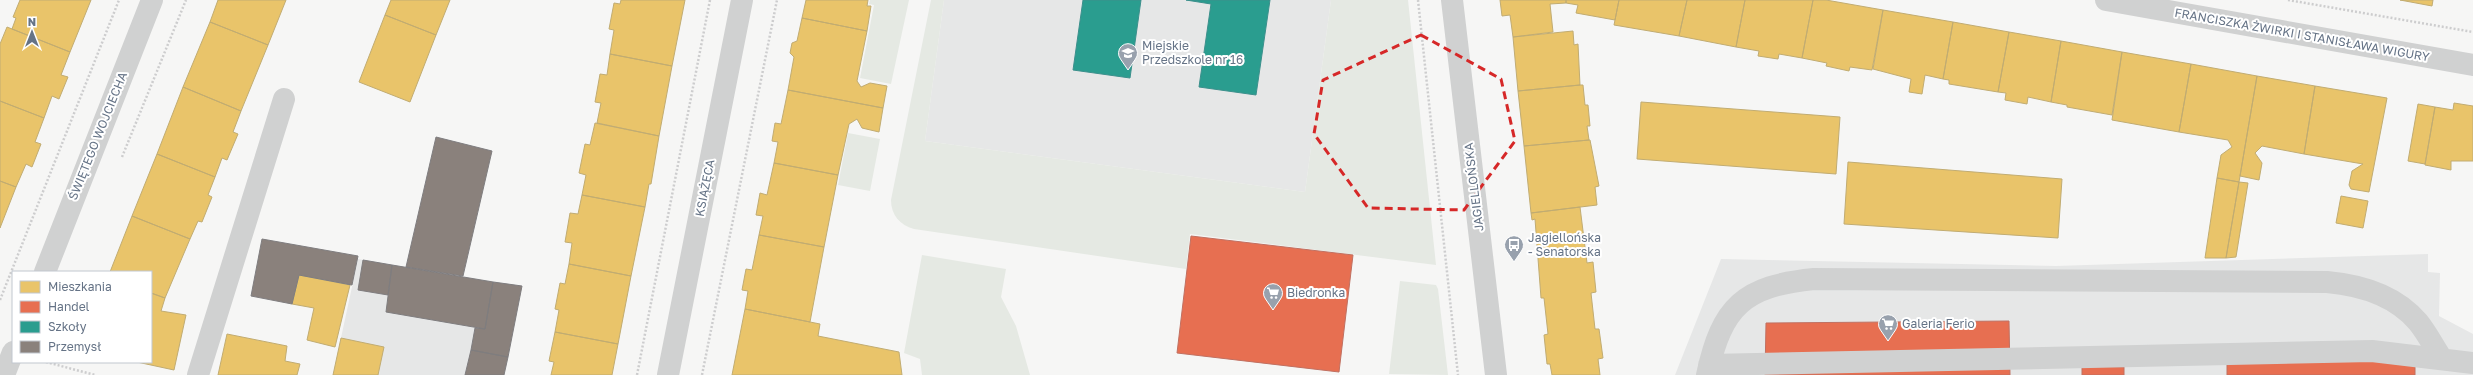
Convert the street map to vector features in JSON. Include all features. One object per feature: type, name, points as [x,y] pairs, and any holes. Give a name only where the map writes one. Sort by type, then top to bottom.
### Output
[{"type":"street","name":"ŚWIĘTEGO WOJCIECHA","points":[[45,271],[152,0]]},
{"type":"street","name":"KSIĄŻĘCA","points":[[668,375],[742,0]]},
{"type":"street","name":"JAGIELLOŃSKA","points":[[1452,0],[1496,375]]},
{"type":"street","name":"FRANCISZKA ŻWIRKI I STANISŁAWA WIGURY","points":[[2106,0],[2473,65]]},
{"type":"street","points":[[198,375],[284,99]]},
{"type":"street","points":[[2442,359],[2418,322],[2406,311],[2390,299],[2351,284],[2327,282],[1814,279],[1785,282],[1756,291],[1736,306],[1724,323],[1713,348],[1708,370],[2372,351],[2473,363]]},
{"type":"street","points":[[4,375],[12,355]]},
{"type":"path","points":[[0,300],[119,0]]},
{"type":"path","points":[[120,162],[186,0]]},
{"type":"path","points":[[637,375],[710,0]]},
{"type":"path","points":[[702,375],[777,0]]},
{"type":"path","points":[[1418,0],[1458,375]]},
{"type":"path","points":[[2288,0],[2473,32]]},
{"type":"path","points":[[50,363],[95,375]]},
{"type":"highlighted area","points":[[1421,35],[1501,79],[1515,141],[1464,210],[1368,208],[1314,134],[1323,80]]},
{"type":"shaded area","points":[[870,0],[909,0],[891,84],[860,78],[874,5],[869,4]]},
{"type":"shaded area","points":[[931,0],[944,0],[925,141],[1305,192],[1331,0],[1408,0],[1436,265],[1190,234],[1186,269],[914,229],[904,225],[897,219],[891,205],[891,200]]},
{"type":"shaded area","name":"Miejskie Przedszkole nr 16","points":[[944,0],[1331,0],[1305,192],[925,141]]},
{"type":"shaded area","points":[[848,133],[880,139],[870,191],[838,185]]},
{"type":"shaded area","points":[[2428,254],[2428,272],[2440,273],[2439,316],[2473,334],[2473,375],[1675,375],[1721,259],[2056,266]]},
{"type":"shaded area","points":[[922,255],[1006,269],[1001,297],[1016,326],[1030,375],[922,375],[920,359],[904,353]]},
{"type":"shaded area","points":[[358,259],[522,286],[504,375],[333,375]]},
{"type":"shaded area","points":[[1400,281],[1436,285],[1438,289],[1448,375],[1389,374]]},
{"type":"building: Mieszkania","points":[[20,0],[91,0],[70,52],[12,29],[16,18],[13,17]]},
{"type":"building: Mieszkania","points":[[218,0],[286,0],[268,45],[210,22]]},
{"type":"building: Mieszkania","points":[[391,0],[450,0],[436,35],[385,15]]},
{"type":"building: Mieszkania","points":[[621,0],[685,0],[672,66],[610,54],[614,30],[609,29],[614,3],[620,4]]},
{"type":"building: Mieszkania","points":[[806,0],[868,0],[867,6],[871,6],[867,31],[802,18]]},
{"type":"building: Mieszkania","points":[[1500,0],[1566,0],[1566,3],[1550,4],[1553,32],[1513,37],[1510,15],[1502,16]]},
{"type":"building: Mieszkania","points":[[1566,0],[1619,0],[1615,20],[1576,13],[1578,5],[1566,3]]},
{"type":"building: Mieszkania","points":[[1619,0],[1687,0],[1679,36],[1614,25]]},
{"type":"building: Mieszkania","points":[[1687,0],[1745,0],[1736,47],[1679,36]]},
{"type":"building: Mieszkania","points":[[1745,0],[1813,0],[1802,58],[1779,54],[1778,59],[1758,56],[1759,51],[1736,47]]},
{"type":"building: Mieszkania","points":[[1813,0],[1826,0],[1883,10],[1872,70],[1850,67],[1849,71],[1826,66],[1827,63],[1802,58]]},
{"type":"building: Mieszkania","points":[[2400,0],[2433,0],[2432,6]]},
{"type":"building: Mieszkania","points":[[1883,10],[1953,22],[1943,79],[1925,75],[1922,94],[1909,92],[1911,79],[1873,69]]},
{"type":"building: Mieszkania","points":[[385,15],[436,35],[410,102],[359,82]]},
{"type":"building: Mieszkania","points":[[802,18],[867,31],[857,81],[861,87],[870,83],[887,86],[883,108],[788,90],[794,57],[790,53],[792,43],[797,41]]},
{"type":"building: Mieszkania","points":[[210,22],[268,45],[241,111],[183,87]]},
{"type":"building: Mieszkania","points":[[1953,22],[2009,32],[1998,92],[1949,84],[1949,80],[1943,79]]},
{"type":"building: Mieszkania","points":[[7,27],[70,52],[61,75],[68,77],[59,99],[52,96],[44,118],[0,101],[0,44]]},
{"type":"building: Mieszkania","points":[[1573,31],[1574,45],[1578,44],[1580,85],[1518,91],[1513,37]]},
{"type":"building: Mieszkania","points":[[2009,32],[2061,41],[2051,102],[2028,97],[2027,104],[2005,100],[2006,93],[1998,92]]},
{"type":"building: Mieszkania","points":[[2061,41],[2122,52],[2112,115],[2067,107],[2067,105],[2051,102]]},
{"type":"building: Mieszkania","points":[[2122,52],[2191,64],[2179,132],[2112,120]]},
{"type":"building: Mieszkania","points":[[610,54],[672,66],[659,136],[597,123],[601,103],[595,102],[600,74],[607,75]]},
{"type":"building: Mieszkania","points":[[2191,64],[2257,76],[2239,182],[2217,178],[2221,155],[2232,147],[2228,140],[2179,132]]},
{"type":"building: Mieszkania","points":[[2257,76],[2315,86],[2304,154],[2262,146],[2255,153],[2262,163],[2259,180],[2240,176]]},
{"type":"building: Mieszkania","points":[[1583,85],[1585,105],[1588,105],[1590,126],[1587,126],[1589,140],[1524,146],[1518,91]]},
{"type":"building: Mieszkania","points":[[2315,86],[2387,98],[2369,192],[2351,189],[2349,185],[2352,171],[2363,164],[2304,154]]},
{"type":"building: Mieszkania","points":[[183,87],[241,111],[233,132],[238,134],[227,160],[222,158],[215,177],[157,154]]},
{"type":"building: Mieszkania","points":[[788,90],[883,108],[879,132],[862,128],[857,119],[849,124],[838,175],[774,163],[778,142],[772,141],[775,123],[781,124]]},
{"type":"building: Mieszkania","points":[[0,101],[44,118],[35,142],[41,144],[32,167],[26,164],[16,187],[0,181]]},
{"type":"building: Mieszkania","points":[[1641,102],[1840,117],[1836,174],[1637,159]]},
{"type":"building: Mieszkania","points":[[2454,103],[2473,106],[2473,161],[2451,161],[2451,170],[2425,165],[2435,107],[2453,110]]},
{"type":"building: Mieszkania","points":[[2418,104],[2435,107],[2425,164],[2408,161]]},
{"type":"building: Mieszkania","points":[[595,123],[659,136],[651,184],[649,184],[645,207],[582,195],[586,175],[579,173],[585,144],[590,145]]},
{"type":"building: Mieszkania","points":[[1590,140],[1599,186],[1595,187],[1597,205],[1531,213],[1524,146]]},
{"type":"building: Mieszkania","points":[[157,154],[215,177],[208,195],[212,197],[202,222],[198,221],[190,239],[132,216]]},
{"type":"building: Mieszkania","points":[[1848,162],[2062,179],[2058,238],[1844,224]]},
{"type":"building: Mieszkania","points":[[774,163],[838,175],[824,247],[759,235],[763,216],[756,215],[760,193],[767,195]]},
{"type":"building: Mieszkania","points":[[2217,178],[2239,182],[2226,258],[2205,258]]},
{"type":"building: Mieszkania","points":[[0,181],[16,187],[0,228]]},
{"type":"building: Mieszkania","points":[[2239,182],[2248,183],[2236,257],[2226,258]]},
{"type":"building: Mieszkania","points":[[582,195],[645,207],[631,276],[569,264],[572,243],[565,242],[570,213],[578,214]]},
{"type":"building: Mieszkania","points":[[2341,196],[2368,201],[2363,228],[2336,223]]},
{"type":"building: Mieszkania","points":[[1580,207],[1587,263],[1593,262],[1596,292],[1591,293],[1595,329],[1599,329],[1603,358],[1598,359],[1600,375],[1552,375],[1550,364],[1547,364],[1544,335],[1548,334],[1544,298],[1541,298],[1535,219],[1532,220],[1531,213]]},
{"type":"building: Mieszkania","points":[[132,216],[190,239],[165,298],[152,293],[152,271],[110,271]]},
{"type":"building: Mieszkania","points":[[759,235],[824,247],[810,322],[745,309],[748,291],[742,290],[746,269],[752,270]]},
{"type":"building: Mieszkania","points":[[569,264],[631,276],[618,344],[555,332],[559,310],[555,309],[560,283],[565,284]]},
{"type":"building: Mieszkania","points":[[299,275],[350,285],[335,347],[307,340],[314,308],[292,304]]},
{"type":"building: Mieszkania","points":[[152,293],[165,298],[161,311],[186,315],[174,370],[142,363],[152,363]]},
{"type":"building: Mieszkania","points":[[745,309],[820,324],[818,336],[899,352],[902,375],[732,375]]},
{"type":"building: Mieszkania","points":[[555,332],[618,344],[612,375],[551,375],[554,362],[549,361]]},
{"type":"building: Mieszkania","points":[[227,334],[287,346],[285,361],[300,364],[297,375],[218,375]]},
{"type":"building: Mieszkania","points":[[341,338],[384,347],[378,375],[333,375]]},
{"type":"building: Handel","points":[[1191,236],[1353,255],[1339,372],[1177,353]]},
{"type":"building: Handel","name":"Galeria Ferio","points":[[2009,321],[2010,375],[1765,375],[1766,323]]},
{"type":"building: Handel","points":[[2415,351],[2415,375],[2227,375],[2227,352]]},
{"type":"building: Handel","points":[[2082,366],[2124,367],[2124,375],[2082,375]]},
{"type":"building: Szkoły","points":[[1083,0],[1141,0],[1130,78],[1073,70]]},
{"type":"building: Szkoły","points":[[1186,0],[1270,0],[1256,95],[1199,87],[1211,4]]},
{"type":"building: Przemysł","points":[[436,137],[492,151],[463,276],[406,267]]},
{"type":"building: Przemysł","points":[[262,239],[358,256],[352,285],[299,275],[292,304],[251,296]]},
{"type":"building: Przemysł","points":[[363,260],[392,265],[388,295],[358,290]]},
{"type":"building: Przemysł","points":[[392,265],[493,282],[485,329],[386,312]]},
{"type":"building: Przemysł","points":[[493,282],[522,286],[508,357],[471,350],[475,328],[485,329]]},
{"type":"building: Przemysł","points":[[471,350],[508,357],[504,375],[465,375]]},
{"type":"place","name":"Miejskie Przedszkole nr 16","points":[[1128,70]]},
{"type":"place","name":"Jagiellońska - Senatorska","points":[[1514,262]]},
{"type":"place","name":"Biedronka","points":[[1273,310]]},
{"type":"place","name":"Galeria Ferio","points":[[1888,341]]}]
